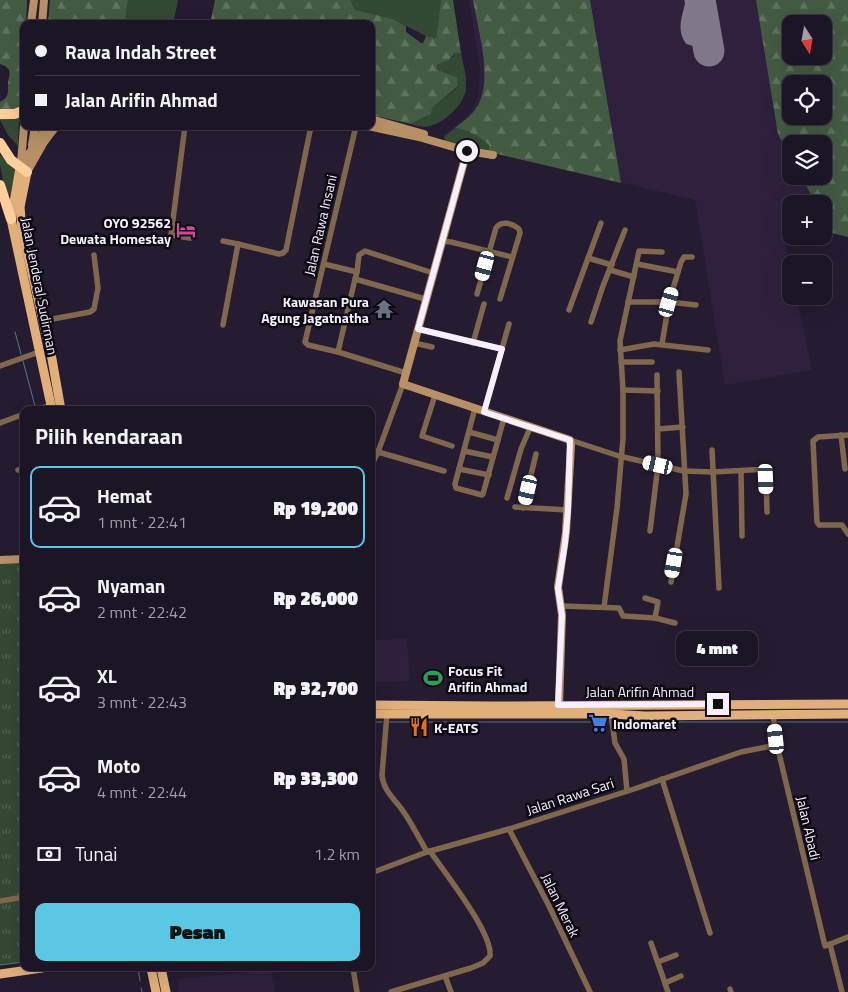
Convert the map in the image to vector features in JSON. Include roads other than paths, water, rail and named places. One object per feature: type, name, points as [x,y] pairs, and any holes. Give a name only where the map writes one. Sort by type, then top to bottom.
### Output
[{"type":"highway","points":[[0,114],[15,114],[20,112]]},
{"type":"highway","points":[[0,143],[11,160],[23,170]]},
{"type":"highway","points":[[0,185],[11,219]]},
{"type":"main road","name":"Jalan Jenderal Sudirman","points":[[23,170],[11,219],[52,406]]},
{"type":"main road","name":"Jalan Jenderal Sudirman","points":[[23,170],[20,207],[21,222],[61,406]]},
{"type":"main road","points":[[41,361],[52,359]]},
{"type":"main road","name":"Jalan Arifin Ahmad","points":[[375,714],[559,703],[848,704]]},
{"type":"main road","points":[[814,714],[816,704]]},
{"type":"main road","name":"Jalan Arifin Ahmad","points":[[375,705],[645,716],[848,714]]},
{"type":"main road","points":[[0,974],[21,971]]},
{"type":"main road","points":[[152,971],[156,992]]},
{"type":"main road","points":[[162,971],[166,992]]},
{"type":"street","points":[[31,20],[34,0]]},
{"type":"street","points":[[42,20],[44,0]]},
{"type":"street","points":[[32,13],[42,13]]},
{"type":"street","points":[[375,120],[413,130],[438,143]]},
{"type":"street","points":[[375,128],[467,151],[493,155]]},
{"type":"street","points":[[23,170],[24,130]]},
{"type":"street","points":[[23,170],[32,146],[34,130]]},
{"type":"street","points":[[32,146],[44,130]]},
{"type":"street","points":[[23,170],[53,130]]},
{"type":"street","points":[[184,130],[171,235],[190,238]]},
{"type":"street","points":[[223,241],[279,254],[286,250],[310,130]]},
{"type":"street","name":"Jalan Rawa Insani","points":[[355,130],[306,342],[308,345],[338,352],[406,373]]},
{"type":"street","points":[[375,458],[403,384],[467,151]]},
{"type":"street","points":[[477,294],[497,226],[503,222],[516,226],[520,231],[500,299]]},
{"type":"street","points":[[569,310],[601,222]]},
{"type":"street","points":[[591,322],[625,230]]},
{"type":"street","points":[[441,242],[451,242],[512,256]]},
{"type":"street","points":[[223,325],[238,244]]},
{"type":"street","points":[[338,352],[356,279],[359,255],[365,251],[433,273]]},
{"type":"street","points":[[604,607],[622,457],[623,390],[620,350],[622,331],[639,251],[662,252]]},
{"type":"street","points":[[42,320],[90,312],[94,309],[98,288],[94,255]]},
{"type":"street","points":[[662,344],[669,302],[682,258],[692,257]]},
{"type":"street","points":[[588,258],[634,277]]},
{"type":"street","points":[[324,264],[357,272]]},
{"type":"street","points":[[636,264],[678,272]]},
{"type":"street","points":[[356,279],[426,299]]},
{"type":"street","points":[[628,302],[669,302],[696,306]]},
{"type":"street","points":[[474,343],[484,304]]},
{"type":"street","points":[[484,412],[509,324]]},
{"type":"street","points":[[418,329],[502,349]]},
{"type":"street","points":[[414,344],[432,347]]},
{"type":"street","points":[[620,350],[648,344],[708,350]]},
{"type":"street","points":[[0,366],[39,352]]},
{"type":"street","points":[[621,362],[652,362]]},
{"type":"street","points":[[671,582],[685,502],[679,372]]},
{"type":"street","points":[[650,532],[658,465],[657,375]]},
{"type":"street","points":[[403,384],[530,428],[622,457],[684,471],[768,470],[767,512]]},
{"type":"street","points":[[623,390],[658,391]]},
{"type":"street","points":[[435,395],[422,436],[452,446]]},
{"type":"street","points":[[475,408],[455,484],[456,488],[482,495],[504,418]]},
{"type":"street","points":[[0,423],[20,416]]},
{"type":"street","points":[[658,428],[683,427]]},
{"type":"street","points":[[507,498],[521,449],[530,428]]},
{"type":"street","points":[[469,432],[498,440]]},
{"type":"street","points":[[845,469],[845,435],[818,437],[813,441],[817,522],[819,526],[842,525],[848,534]]},
{"type":"street","points":[[559,703],[562,606],[558,588],[568,510],[570,440]]},
{"type":"street","points":[[712,450],[719,588]]},
{"type":"street","points":[[464,451],[493,457]]},
{"type":"street","points":[[378,452],[444,471]]},
{"type":"street","points":[[523,508],[536,454]]},
{"type":"street","points":[[459,469],[489,475]]},
{"type":"street","points":[[741,471],[742,536]]},
{"type":"street","points":[[515,507],[568,510]]},
{"type":"street","points":[[0,560],[20,559]]},
{"type":"street","points":[[645,598],[658,602],[655,618]]},
{"type":"street","points":[[562,606],[620,608],[623,616],[655,618],[675,623]]},
{"type":"street","points":[[387,714],[383,782],[428,851],[469,908],[490,947],[490,956],[483,963],[414,989],[391,992]]},
{"type":"street","points":[[611,714],[615,744],[624,759],[628,791]]},
{"type":"street","name":"Jalan Abadi","points":[[773,714],[777,745],[827,945],[842,992]]},
{"type":"street","name":"Jalan Rawa Sari","points":[[375,871],[428,851],[509,829],[662,780],[741,752],[777,745]]},
{"type":"street","points":[[662,780],[710,933]]},
{"type":"street","name":"Jalan Merak","points":[[509,829],[590,992]]},
{"type":"street","points":[[0,901],[20,898]]},
{"type":"street","points":[[827,945],[848,937]]},
{"type":"street","points":[[651,943],[668,992]]},
{"type":"street","points":[[658,962],[676,956]]},
{"type":"street","points":[[354,971],[357,992]]},
{"type":"street","points":[[445,976],[451,992]]},
{"type":"street","points":[[665,983],[681,976]]},
{"type":"waterway","points":[[15,332],[21,354]]},
{"type":"waterway","points":[[23,361],[35,406]]},
{"type":"waterway","points":[[375,722],[382,722]]},
{"type":"waterway","points":[[390,722],[608,722]]},
{"type":"waterway","points":[[616,722],[770,722]]},
{"type":"waterway","points":[[778,722],[848,722]]},
{"type":"waterway","points":[[0,965],[20,962]]},
{"type":"waterway","points":[[138,971],[140,981]]},
{"type":"waterway","points":[[141,988],[142,992]]},
{"type":"place","name":"OYO 92562 Dewata Homestay","points":[[186,230]]},
{"type":"place","name":"Kawasan Pura Agung Jagatnatha","points":[[384,309]]},
{"type":"place","name":"Focus Fit Arifin Ahmad","points":[[433,678]]},
{"type":"place","name":"Indomaret","points":[[598,723]]},
{"type":"place","name":"K-EATS","points":[[419,727]]}]
